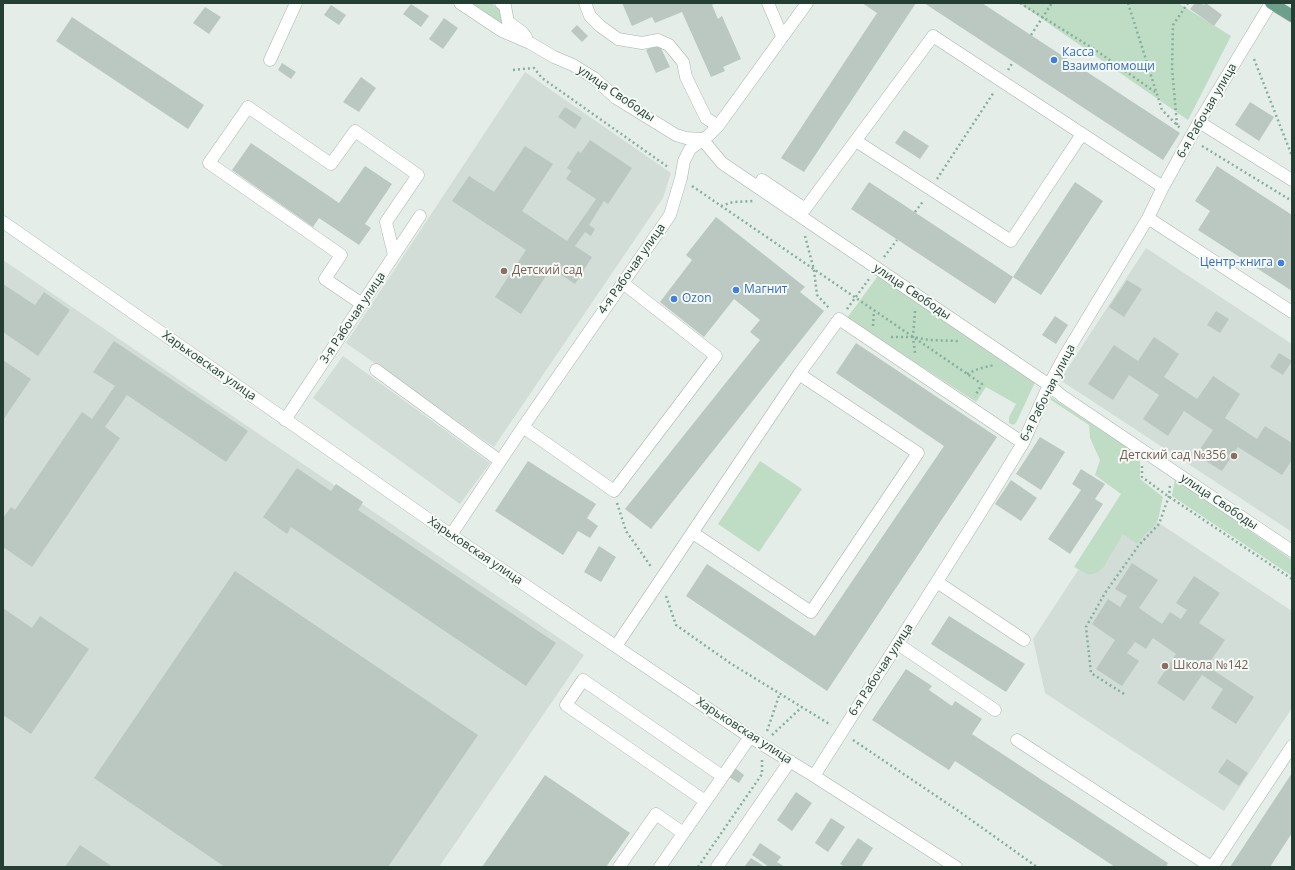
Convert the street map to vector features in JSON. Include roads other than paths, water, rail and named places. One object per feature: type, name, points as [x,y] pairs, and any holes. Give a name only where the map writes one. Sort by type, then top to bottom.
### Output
[{"type":"main road","points":[[1271,3],[1292,16]]},
{"type":"street","points":[[270,60],[296,3]]},
{"type":"street","name":"улица Свободы","points":[[460,3],[502,31],[530,43],[594,78],[616,98],[676,135],[686,138],[706,137],[722,163],[1292,552]]},
{"type":"street","name":"улица Свободы","points":[[501,3],[505,6],[508,22],[522,32],[530,43]]},
{"type":"street","points":[[585,3],[590,16],[600,26],[618,39],[642,44],[658,40],[669,45],[683,62],[686,77],[706,118],[718,126]]},
{"type":"street","points":[[768,3],[782,36]]},
{"type":"street","name":"4-я Рабочая улица","points":[[451,535],[523,426],[670,215],[681,178],[684,161],[690,149],[718,126],[807,3]]},
{"type":"street","name":"6-я Рабочая улица","points":[[814,776],[980,515],[1022,443],[1064,356],[1148,218],[1163,187],[1199,122],[1271,3]]},
{"type":"street","points":[[706,137],[724,155],[805,209],[933,36],[1163,187]]},
{"type":"street","points":[[362,304],[325,279],[341,255],[209,163],[248,107],[331,164],[355,131],[418,175],[386,222],[394,256]]},
{"type":"street","points":[[1199,122],[1292,180]]},
{"type":"street","points":[[856,141],[1011,241],[1082,134]]},
{"type":"street","name":"3-я Рабочая улица","points":[[285,420],[420,216]]},
{"type":"street","points":[[1148,218],[1292,312]]},
{"type":"street","name":"Харьковская улица","points":[[3,222],[451,535],[750,737],[956,867]]},
{"type":"street","points":[[523,426],[614,491],[716,356],[623,283]]},
{"type":"street","points":[[616,646],[799,374],[839,319],[1022,443]]},
{"type":"street","points":[[376,370],[500,461]]},
{"type":"street","points":[[692,533],[811,612],[851,553],[918,453],[799,374]]},
{"type":"street","points":[[937,582],[1024,640]]},
{"type":"street","points":[[898,644],[995,710]]},
{"type":"street","points":[[705,801],[566,705],[583,680],[722,776]]},
{"type":"street","points":[[660,867],[750,737]]},
{"type":"street","points":[[1017,740],[1211,867],[1292,746]]},
{"type":"street","points":[[717,867],[790,761]]},
{"type":"street","points":[[619,867],[656,814],[683,833]]},
{"type":"place","name":"Касса Взаимопомощи","points":[[1054,60]]},
{"type":"place","name":"Центр-книга","points":[[1281,263]]},
{"type":"place","name":"Детский сад","points":[[504,271]]},
{"type":"place","name":"Магнит","points":[[736,290]]},
{"type":"place","name":"Ozon","points":[[674,299]]},
{"type":"place","name":"Детский сад №356","points":[[1234,456]]},
{"type":"place","name":"Школа №142","points":[[1165,666]]}]
